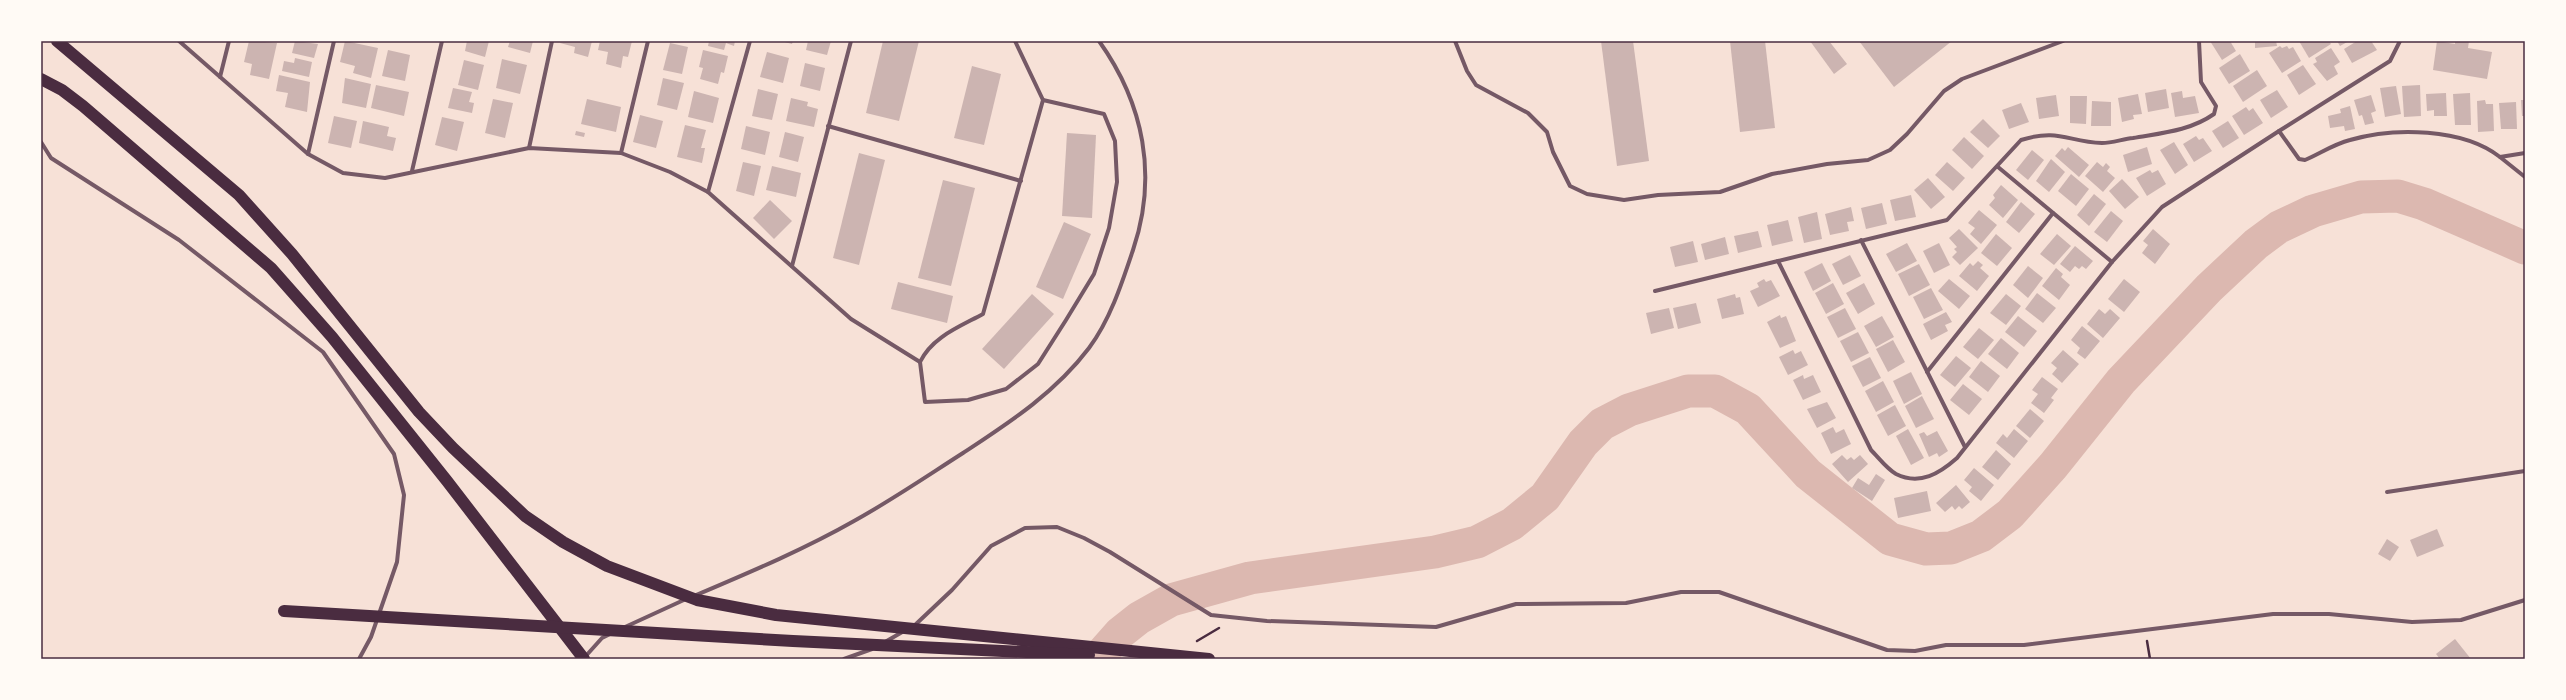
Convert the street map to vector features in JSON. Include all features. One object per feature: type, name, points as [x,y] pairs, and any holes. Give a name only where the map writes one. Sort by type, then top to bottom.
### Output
[{"type":"highway","points":[[51,41],[68,51]]},
{"type":"highway","points":[[57,41],[239,195],[297,260],[418,412],[494,487],[525,516],[563,542],[607,566],[697,600],[776,615],[1209,659]]},
{"type":"highway","points":[[41,79],[62,90],[83,106],[271,268],[332,337],[478,521],[584,659]]},
{"type":"highway","points":[[284,611],[793,641],[1187,659]]},
{"type":"street","points":[[179,41],[308,154],[343,174],[385,178],[412,171],[529,148],[621,153],[670,172],[708,192],[851,319],[920,362]]},
{"type":"street","points":[[220,77],[229,41]]},
{"type":"street","points":[[308,154],[334,41]]},
{"type":"street","points":[[412,171],[442,41]]},
{"type":"street","points":[[529,148],[552,41]]},
{"type":"street","points":[[621,153],[648,41]]},
{"type":"street","points":[[708,192],[750,41]]},
{"type":"street","points":[[792,266],[850,41]]},
{"type":"street","points":[[1015,41],[1043,100],[983,314],[934,341],[926,349],[920,362],[925,402],[968,400],[1006,389],[1038,364],[1094,274],[1109,228],[1117,182],[1116,141],[1104,114],[1043,100]]},
{"type":"street","points":[[584,659],[602,638],[746,574],[854,521],[1025,412],[1070,371],[1090,347],[1107,319],[1138,236],[1146,202],[1146,168],[1137,117],[1129,92],[1099,41]]},
{"type":"street","points":[[1455,41],[1466,71],[1476,85],[1528,113],[1547,132],[1553,152],[1570,186],[1587,194],[1624,200],[1658,195],[1720,192],[1772,174],[1827,164],[1868,160],[1890,150],[1907,134],[1944,91],[1962,79],[2063,41]]},
{"type":"street","points":[[1655,290],[1947,220],[1998,167],[2021,140],[2038,135],[2053,134],[2103,143],[2181,130],[2202,122],[2214,114],[2216,106],[2201,82],[2199,41]]},
{"type":"street","points":[[1778,260],[1871,450],[1896,474],[1920,479],[1941,472],[1957,458],[2112,262],[2162,207],[2390,61],[2400,41]]},
{"type":"street","points":[[828,126],[1021,181]]},
{"type":"street","points":[[2279,131],[2299,159],[2305,160],[2349,140],[2388,134],[2437,133],[2486,146],[2525,177]]},
{"type":"street","points":[[41,142],[51,158],[179,240],[323,352],[394,454],[404,495],[396,562],[371,637],[359,659]]},
{"type":"street","points":[[2500,157],[2525,153]]},
{"type":"street","points":[[1998,167],[2112,262]]},
{"type":"street","points":[[1928,372],[2053,213]]},
{"type":"street","points":[[1861,240],[1965,447]]},
{"type":"street","points":[[2387,492],[2486,475],[2525,471]]},
{"type":"street","points":[[844,659],[864,654],[921,622],[991,546],[1025,528],[1057,527],[1084,538],[1110,552],[1200,610],[1211,615],[1267,621],[1436,627],[1516,604],[1626,603],[1681,592],[1719,592],[1887,650],[1915,651],[1946,645],[2024,645],[2273,614],[2329,614],[2412,622],[2461,620],[2525,600]]},
{"type":"path","points":[[2145,630],[2150,659]]},
{"type":"building","points":[[249,41],[277,43],[269,79],[250,75],[252,64],[244,62]]},
{"type":"building","points":[[295,41],[318,44],[314,58],[292,53]]},
{"type":"building","points":[[345,41],[378,48],[371,78],[353,73],[355,66],[340,62]]},
{"type":"building","points":[[467,41],[489,41],[485,57],[465,51]]},
{"type":"building","points":[[510,41],[533,41],[530,53],[508,47]]},
{"type":"building","points":[[561,41],[592,41],[588,57],[574,53],[575,47],[560,43]]},
{"type":"building","points":[[600,41],[632,41],[628,57],[623,56],[621,68],[606,64],[608,52],[598,50]]},
{"type":"building","points":[[709,41],[735,41],[734,46],[726,43],[724,50],[708,46]]},
{"type":"building","points":[[781,41],[793,41],[792,44]]},
{"type":"building","points":[[808,41],[831,41],[827,55],[806,50]]},
{"type":"building","points":[[883,41],[919,41],[899,121],[866,113]]},
{"type":"building","points":[[1601,41],[1633,41],[1649,161],[1617,166]]},
{"type":"building","points":[[1730,41],[1765,41],[1775,128],[1740,132]]},
{"type":"building","points":[[1810,41],[1829,41],[1847,64],[1834,74]]},
{"type":"building","points":[[1859,41],[1952,41],[1894,87]]},
{"type":"building","points":[[2210,41],[2230,41],[2236,51],[2222,60]]},
{"type":"building","points":[[2255,41],[2276,41],[2277,46],[2255,48]]},
{"type":"building","points":[[2299,41],[2329,41],[2331,44],[2309,58]]},
{"type":"building","points":[[2337,41],[2349,41],[2340,46]]},
{"type":"building","points":[[2357,41],[2371,41],[2377,50],[2352,63],[2344,49]]},
{"type":"building","points":[[2437,41],[2455,44],[2455,41],[2469,41],[2468,48],[2492,52],[2487,79],[2433,70]]},
{"type":"building","points":[[670,43],[688,47],[682,74],[663,70]]},
{"type":"building","points":[[2280,46],[2282,48],[2287,46],[2289,49],[2293,47],[2301,61],[2282,73],[2269,53]]},
{"type":"building","points":[[2331,48],[2340,62],[2334,66],[2338,74],[2327,81],[2313,64],[2317,62],[2315,58]]},
{"type":"building","points":[[388,50],[410,55],[405,81],[382,76]]},
{"type":"building","points":[[703,50],[728,56],[724,73],[721,72],[718,84],[700,79],[703,68],[699,67]]},
{"type":"building","points":[[767,52],[789,58],[783,83],[760,77]]},
{"type":"building","points":[[2240,54],[2250,71],[2229,84],[2219,68]]},
{"type":"building","points":[[295,58],[312,62],[309,77],[282,71],[284,61],[294,63]]},
{"type":"building","points":[[502,59],[527,65],[520,94],[496,88]]},
{"type":"building","points":[[464,60],[484,65],[478,90],[458,85]]},
{"type":"building","points":[[805,63],[825,68],[820,91],[800,86]]},
{"type":"building","points":[[2303,65],[2316,84],[2299,95],[2287,75]]},
{"type":"building","points":[[972,66],[1001,74],[984,145],[954,138]]},
{"type":"building","points":[[2257,70],[2267,86],[2243,102],[2233,86]]},
{"type":"building","points":[[279,75],[310,82],[307,112],[285,107],[288,93],[276,91]]},
{"type":"building","points":[[345,78],[371,84],[366,108],[342,103]]},
{"type":"building","points":[[663,78],[684,83],[677,110],[657,105]]},
{"type":"building","points":[[376,85],[409,92],[404,116],[371,108]]},
{"type":"building","points":[[2420,85],[2421,116],[2404,117],[2402,86]]},
{"type":"building","points":[[2396,86],[2401,114],[2385,117],[2380,88]]},
{"type":"building","points":[[453,88],[472,92],[469,102],[474,103],[472,113],[448,108]]},
{"type":"building","points":[[758,89],[778,94],[772,120],[752,116]]},
{"type":"building","points":[[2166,89],[2169,108],[2148,112],[2145,93]]},
{"type":"building","points":[[2277,90],[2288,107],[2271,118],[2260,100]]},
{"type":"building","points":[[694,91],[719,98],[713,123],[688,117]]},
{"type":"building","points":[[2182,91],[2183,98],[2195,96],[2199,113],[2175,117],[2171,93]]},
{"type":"building","points":[[2446,93],[2447,116],[2434,116],[2434,110],[2427,111],[2426,94]]},
{"type":"building","points":[[2470,93],[2471,125],[2455,125],[2453,94]]},
{"type":"building","points":[[2138,94],[2142,114],[2133,115],[2134,119],[2122,122],[2118,98]]},
{"type":"building","points":[[2056,95],[2059,116],[2039,119],[2036,98]]},
{"type":"building","points":[[2371,95],[2376,111],[2371,113],[2374,123],[2365,125],[2362,115],[2359,116],[2354,100]]},
{"type":"building","points":[[2070,96],[2087,96],[2086,124],[2070,123]]},
{"type":"building","points":[[791,98],[808,102],[807,106],[818,109],[814,127],[786,121]]},
{"type":"building","points":[[493,99],[513,103],[505,138],[485,133]]},
{"type":"building","points":[[587,99],[621,107],[616,132],[581,124]]},
{"type":"building","points":[[2485,100],[2486,104],[2493,104],[2494,131],[2478,132],[2477,101]]},
{"type":"building","points":[[2521,100],[2525,100],[2525,116],[2522,116]]},
{"type":"building","points":[[2092,101],[2111,102],[2111,126],[2091,126]]},
{"type":"building","points":[[2516,102],[2517,129],[2501,129],[2499,103]]},
{"type":"building","points":[[2021,103],[2029,122],[2009,129],[2002,110]]},
{"type":"building","points":[[2350,106],[2355,129],[2345,131],[2344,126],[2330,128],[2328,116],[2341,113],[2340,109]]},
{"type":"building","points":[[2246,107],[2249,111],[2253,108],[2263,123],[2244,135],[2232,116]]},
{"type":"building","points":[[640,115],[663,121],[656,148],[633,142]]},
{"type":"building","points":[[334,116],[357,121],[351,148],[328,143]]},
{"type":"building","points":[[442,117],[464,122],[457,151],[435,145]]},
{"type":"building","points":[[1983,119],[2000,136],[1988,148],[1970,132]]},
{"type":"building","points":[[363,121],[389,127],[387,136],[396,138],[393,151],[359,143]]},
{"type":"building","points":[[2228,121],[2239,138],[2223,148],[2212,131]]},
{"type":"building","points":[[685,125],[706,130],[701,148],[705,148],[702,163],[677,157]]},
{"type":"building","points":[[746,126],[770,132],[765,155],[741,149]]},
{"type":"building","points":[[576,131],[585,133],[584,137],[575,135]]},
{"type":"building","points":[[785,132],[804,137],[798,162],[779,157]]},
{"type":"building","points":[[1067,133],[1096,135],[1092,218],[1062,216]]},
{"type":"building","points":[[2196,136],[2199,140],[2203,138],[2212,151],[2194,162],[2183,144]]},
{"type":"building","points":[[1964,137],[1984,156],[1972,169],[1952,150]]},
{"type":"building","points":[[2174,142],[2188,165],[2175,174],[2160,150]]},
{"type":"building","points":[[2068,147],[2089,165],[2079,177],[2055,156],[2062,148],[2065,151]]},
{"type":"building","points":[[2147,147],[2152,164],[2128,172],[2123,155]]},
{"type":"building","points":[[2032,150],[2044,160],[2028,180],[2016,170]]},
{"type":"building","points":[[859,153],[885,160],[859,265],[833,258]]},
{"type":"building","points":[[2051,159],[2065,172],[2049,192],[2036,181]]},
{"type":"building","points":[[743,162],[761,166],[754,196],[736,191]]},
{"type":"building","points":[[1947,162],[1965,178],[1953,191],[1935,175]]},
{"type":"building","points":[[2097,162],[2103,167],[2106,163],[2110,167],[2107,171],[2115,178],[2103,192],[2085,176]]},
{"type":"building","points":[[772,166],[801,173],[796,197],[766,190]]},
{"type":"building","points":[[2150,170],[2152,173],[2158,170],[2166,184],[2147,196],[2136,178]]},
{"type":"building","points":[[2071,174],[2089,189],[2076,206],[2058,191]]},
{"type":"building","points":[[1928,178],[1945,197],[1931,209],[1914,190]]},
{"type":"building","points":[[2122,179],[2139,197],[2125,209],[2109,191]]},
{"type":"building","points":[[943,180],[975,188],[951,286],[918,278]]},
{"type":"building","points":[[2001,185],[2018,200],[2003,218],[1989,205],[1995,198],[1993,195]]},
{"type":"building","points":[[2094,194],[2106,204],[2089,226],[2077,215]]},
{"type":"building","points":[[1911,195],[1916,217],[1895,221],[1890,200]]},
{"type":"building","points":[[770,200],[792,221],[774,239],[753,218]]},
{"type":"building","points":[[2021,202],[2035,214],[2019,233],[2006,222]]},
{"type":"building","points":[[1882,203],[1887,224],[1866,229],[1861,208]]},
{"type":"building","points":[[1851,207],[1854,221],[1847,222],[1849,231],[1830,235],[1825,214]]},
{"type":"building","points":[[1979,210],[1997,225],[1981,244],[1970,234],[1975,228],[1968,223]]},
{"type":"building","points":[[2111,211],[2123,221],[2107,242],[2094,232]]},
{"type":"building","points":[[1817,212],[1822,239],[1804,243],[1798,217]]},
{"type":"building","points":[[1788,220],[1793,241],[1772,246],[1767,225]]},
{"type":"building","points":[[1064,222],[1091,234],[1063,299],[1036,287]]},
{"type":"building","points":[[1959,229],[1978,248],[1960,265],[1952,257],[1957,252],[1954,249],[1957,247],[1949,238]]},
{"type":"building","points":[[2153,229],[2170,244],[2155,264],[2142,253],[2148,245],[2143,241]]},
{"type":"building","points":[[1758,231],[1762,247],[1738,253],[1734,236]]},
{"type":"building","points":[[1996,234],[2012,248],[1997,266],[1981,253]]},
{"type":"building","points":[[2057,234],[2071,246],[2054,265],[2040,254]]},
{"type":"building","points":[[1725,237],[1729,254],[1705,260],[1701,244]]},
{"type":"building","points":[[1693,241],[1698,262],[1675,267],[1670,247]]},
{"type":"building","points":[[1907,243],[1917,261],[1896,272],[1886,254]]},
{"type":"building","points":[[1939,243],[1950,265],[1934,273],[1923,251]]},
{"type":"building","points":[[2075,246],[2093,261],[2086,269],[2082,266],[2079,269],[2075,266],[2070,272],[2060,264]]},
{"type":"building","points":[[1850,255],[1861,276],[1843,285],[1832,264]]},
{"type":"building","points":[[1978,261],[1983,265],[1980,268],[1989,276],[1977,291],[1959,276],[1970,263],[1973,266]]},
{"type":"building","points":[[1822,263],[1831,281],[1813,291],[1804,272]]},
{"type":"building","points":[[1919,264],[1930,285],[1909,296],[1898,274]]},
{"type":"building","points":[[2028,266],[2043,278],[2028,298],[2013,285]]},
{"type":"building","points":[[2056,268],[2063,274],[2061,277],[2070,285],[2059,300],[2042,286]]},
{"type":"building","points":[[1764,279],[1766,282],[1771,280],[1780,296],[1758,307],[1750,291],[1759,287],[1757,283]]},
{"type":"building","points":[[1949,279],[1970,296],[1959,309],[1938,291]]},
{"type":"building","points":[[2124,279],[2140,292],[2124,312],[2108,299]]},
{"type":"building","points":[[898,282],[953,296],[947,323],[891,309]]},
{"type":"building","points":[[1833,283],[1844,304],[1826,314],[1815,293]]},
{"type":"building","points":[[1864,283],[1875,304],[1858,314],[1846,293]]},
{"type":"building","points":[[1931,288],[1943,310],[1924,319],[1913,297]]},
{"type":"building","points":[[2037,293],[2056,308],[2043,323],[2025,309]]},
{"type":"building","points":[[1032,294],[1054,314],[1004,369],[982,349]]},
{"type":"building","points":[[1735,294],[1736,298],[1740,297],[1744,314],[1722,319],[1717,299]]},
{"type":"building","points":[[2006,294],[2021,306],[2006,325],[1990,313]]},
{"type":"building","points":[[1696,303],[1701,323],[1678,329],[1673,308]]},
{"type":"building","points":[[1669,308],[1674,328],[1651,334],[1646,313]]},
{"type":"building","points":[[1845,308],[1856,329],[1838,338],[1827,317]]},
{"type":"building","points":[[2099,309],[2105,314],[2110,309],[2120,318],[2103,338],[2087,324]]},
{"type":"building","points":[[1946,312],[1952,322],[1945,325],[1948,331],[1931,340],[1923,324]]},
{"type":"building","points":[[1780,315],[1781,318],[1786,316],[1796,341],[1780,348],[1767,322]]},
{"type":"building","points":[[1882,316],[1894,337],[1876,347],[1864,326]]},
{"type":"building","points":[[2018,316],[2037,331],[2024,347],[2005,332]]},
{"type":"building","points":[[2082,326],[2100,341],[2085,359],[2077,353],[2080,348],[2071,340]]},
{"type":"building","points":[[1979,328],[1994,340],[1978,359],[1963,347]]},
{"type":"building","points":[[1858,332],[1869,353],[1851,362],[1840,341]]},
{"type":"building","points":[[2001,338],[2019,353],[2007,369],[1988,354]]},
{"type":"building","points":[[1893,340],[1905,362],[1888,372],[1876,349]]},
{"type":"building","points":[[1793,350],[1795,354],[1801,351],[1808,365],[1788,375],[1779,357]]},
{"type":"building","points":[[2063,350],[2079,364],[2062,383],[2052,374],[2057,368],[2051,363]]},
{"type":"building","points":[[1956,356],[1971,368],[1955,387],[1940,375]]},
{"type":"building","points":[[1870,357],[1881,378],[1863,387],[1852,366]]},
{"type":"building","points":[[1981,361],[2000,376],[1988,392],[1969,377]]},
{"type":"building","points":[[1911,372],[1922,394],[1904,404],[1893,381]]},
{"type":"building","points":[[1803,375],[1804,379],[1813,375],[1821,392],[1803,400],[1793,380]]},
{"type":"building","points":[[2042,377],[2058,389],[2051,398],[2054,400],[2044,413],[2031,403],[2038,394],[2032,390]]},
{"type":"building","points":[[1883,381],[1894,402],[1876,412],[1865,391]]},
{"type":"building","points":[[1963,384],[1982,399],[1969,415],[1950,400]]},
{"type":"building","points":[[1922,396],[1934,419],[1916,428],[1905,406]]},
{"type":"building","points":[[1827,402],[1836,418],[1817,428],[1807,409]]},
{"type":"building","points":[[1895,405],[1906,426],[1888,436],[1877,415]]},
{"type":"building","points":[[2030,409],[2044,421],[2030,438],[2016,426]]},
{"type":"building","points":[[1833,427],[1836,433],[1844,429],[1851,444],[1831,454],[1821,433]]},
{"type":"building","points":[[1908,429],[1924,458],[1911,465],[1896,436]]},
{"type":"building","points":[[2014,429],[2028,441],[2014,458],[1996,443],[2003,434],[2007,438]]},
{"type":"building","points":[[1937,431],[1948,451],[1939,457],[1937,453],[1929,457],[1919,434],[1924,432],[1927,436]]},
{"type":"building","points":[[1996,450],[2011,464],[1998,480],[1982,467]]},
{"type":"building","points":[[1842,455],[1847,460],[1851,457],[1854,460],[1860,455],[1868,464],[1848,482],[1832,464]]},
{"type":"building","points":[[1974,468],[1994,485],[1981,501],[1969,491],[1972,487],[1964,480]]},
{"type":"building","points":[[1876,474],[1885,480],[1872,501],[1852,488],[1858,478],[1869,485]]},
{"type":"building","points":[[1956,485],[1970,502],[1962,509],[1959,506],[1955,510],[1952,506],[1945,512],[1936,503]]},
{"type":"building","points":[[1927,491],[1931,511],[1898,518],[1894,498]]},
{"type":"building","points":[[2437,529],[2444,546],[2417,557],[2410,540]]},
{"type":"building","points":[[2387,539],[2399,547],[2390,561],[2378,554]]},
{"type":"building","points":[[2455,639],[2471,659],[2440,659],[2436,654]]},
{"type":"waterway","points":[[1097,659],[1120,633],[1139,618],[1171,600],[1250,578],[1435,552],[1477,542],[1512,524],[1545,497],[1583,443],[1602,424],[1629,410],[1688,391],[1715,391],[1748,409],[1808,474],[1890,539],[1926,549],[1951,548],[1981,536],[2010,514],[2053,466],[2121,381],[2209,288],[2256,244],[2279,227],[2313,211],[2361,197],[2398,196],[2424,204],[2525,248]]}]
